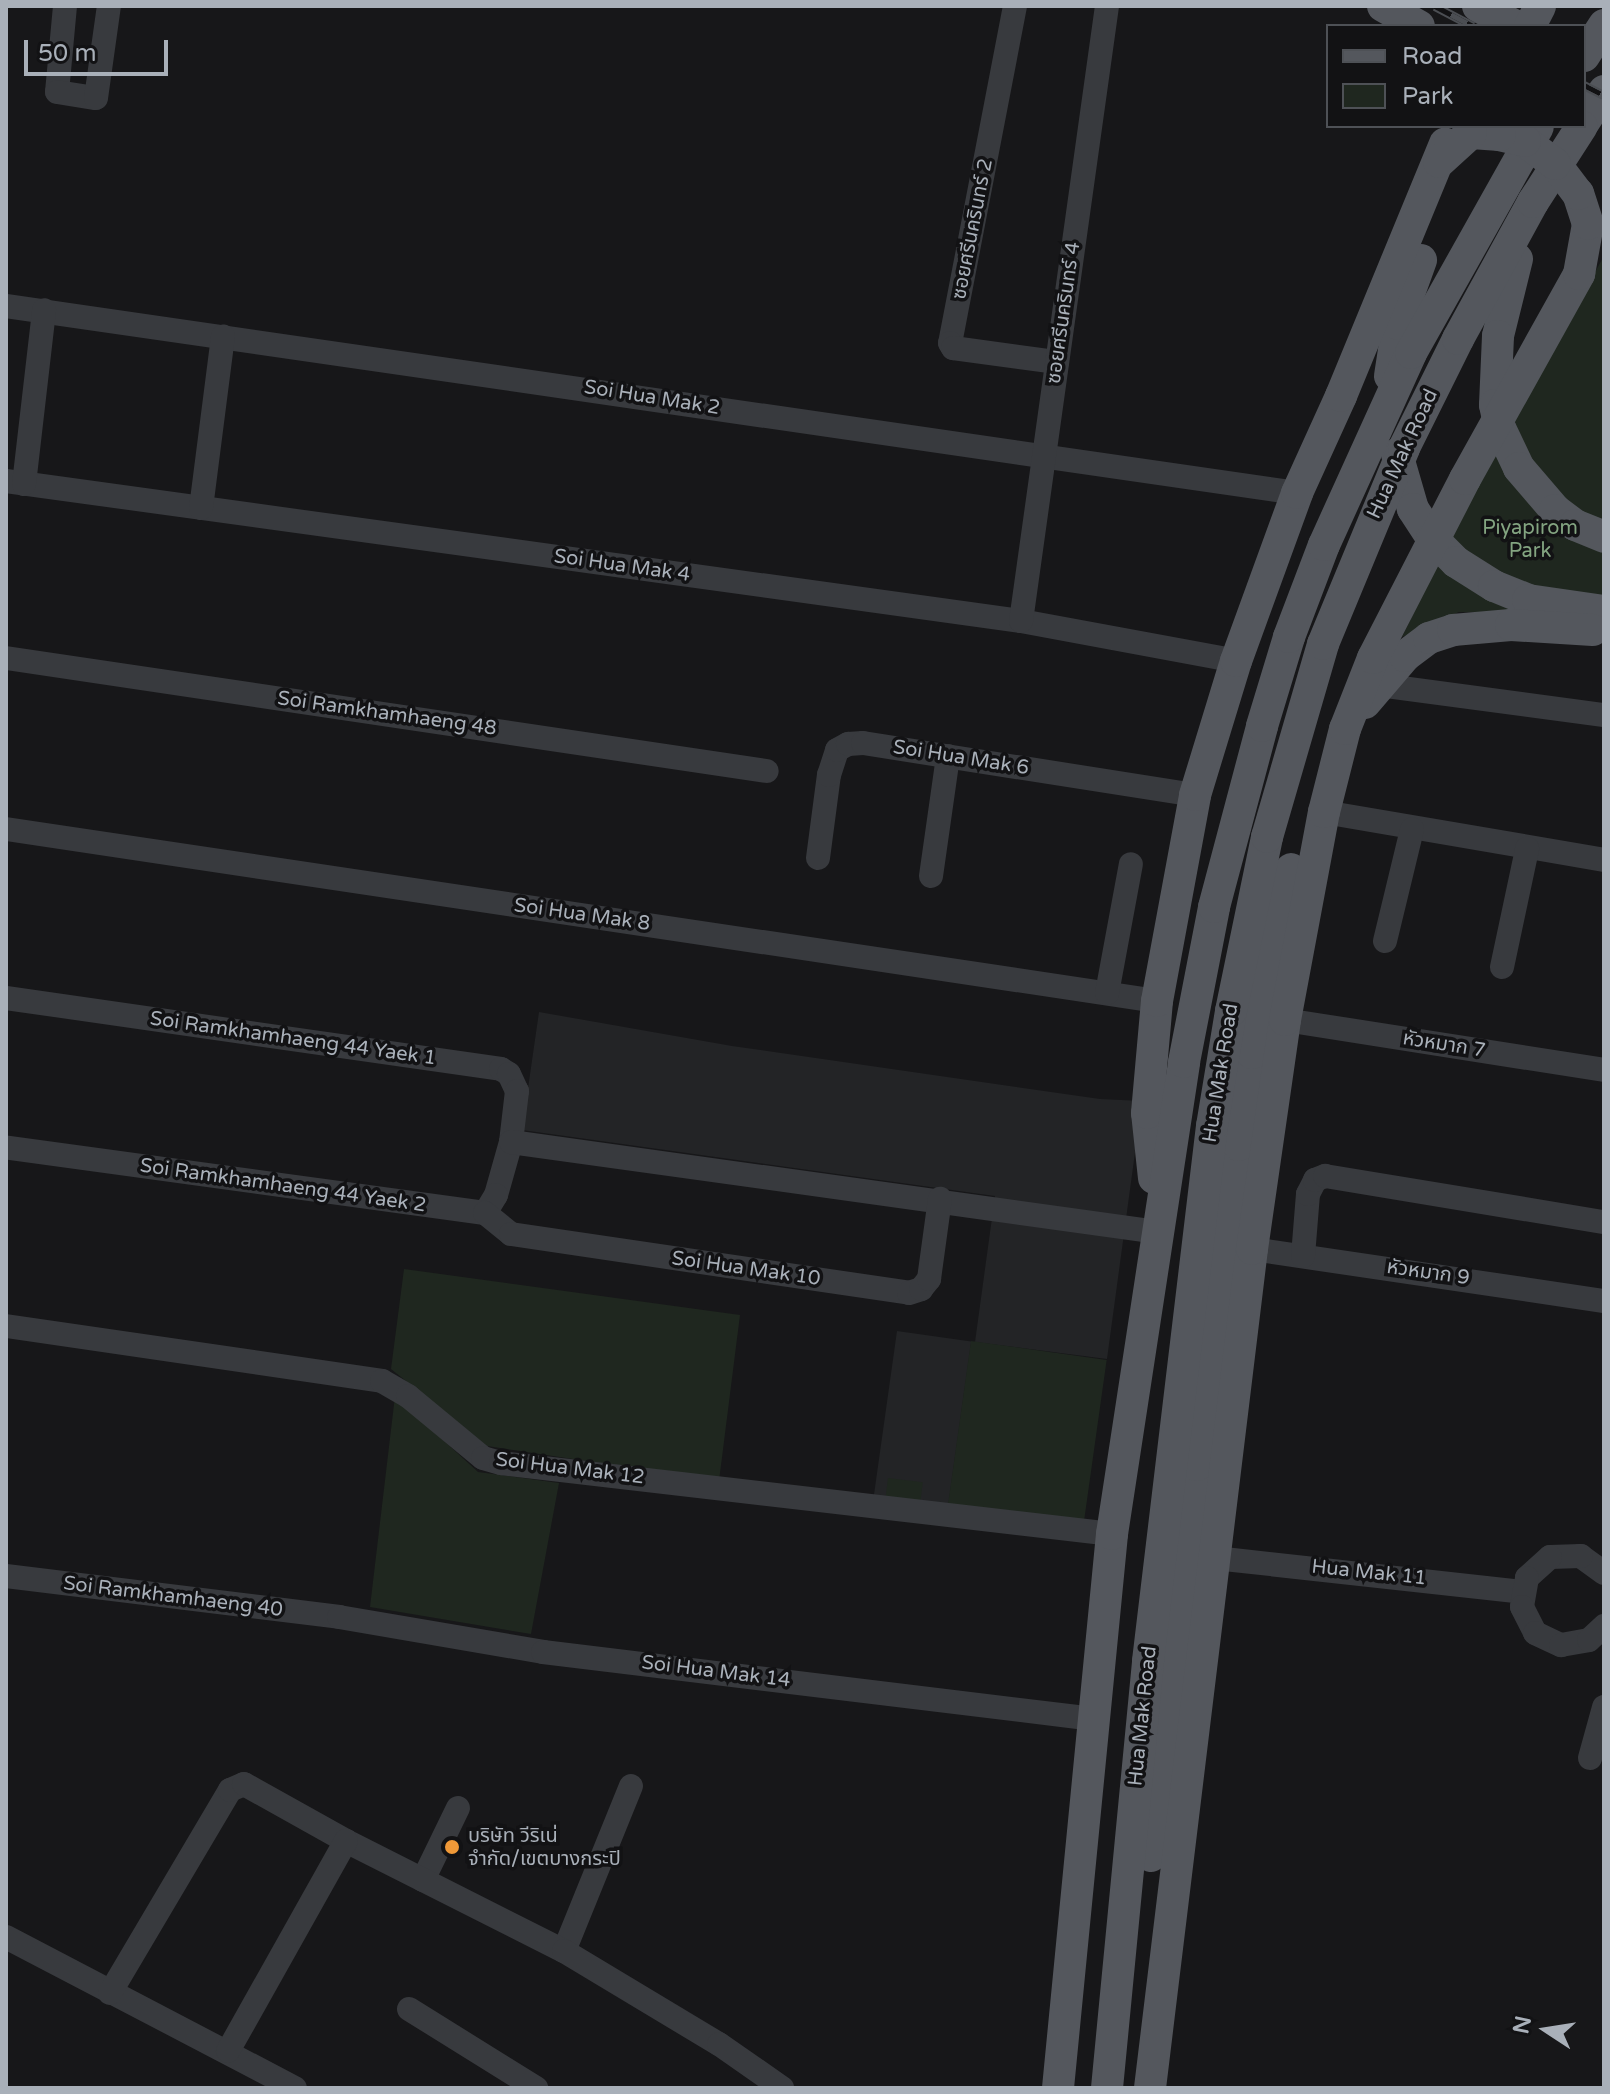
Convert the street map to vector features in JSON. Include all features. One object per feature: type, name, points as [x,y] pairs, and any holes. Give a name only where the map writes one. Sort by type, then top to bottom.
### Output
[{"type":"main road","points":[[1369,6],[1392,24]]},
{"type":"main road","points":[[1383,6],[1415,24]]},
{"type":"main road","points":[[1478,6],[1512,24]]},
{"type":"main road","points":[[1513,6],[1531,24]]},
{"type":"main road","points":[[1585,24],[1594,6]]},
{"type":"main road","points":[[1586,56],[1604,25]]},
{"type":"main road","points":[[1586,60],[1604,72]]},
{"type":"main road","name":"Hua Mak Road","points":[[1586,119],[1604,91]]},
{"type":"main road","points":[[1586,117],[1604,126]]},
{"type":"main road","points":[[1158,1227],[1147,1113],[1157,1001],[1195,795],[1236,661],[1297,493],[1439,162],[1450,128]]},
{"type":"main road","points":[[1480,128],[1415,273],[1398,324],[1390,368],[1390,408],[1401,479],[1413,509],[1432,538],[1474,574],[1528,600],[1604,611]]},
{"type":"main road","name":"Hua Mak Road","points":[[1058,2088],[1112,1534],[1158,1227],[1200,978],[1234,831],[1289,637],[1359,461],[1411,353],[1536,128]]},
{"type":"main road","name":"Hua Mak Road","points":[[1107,2088],[1148,1661],[1212,1126],[1231,1011],[1267,837],[1323,644],[1357,554],[1458,339],[1533,202],[1580,128]]},
{"type":"main road","points":[[1150,2088],[1252,1249],[1285,1020],[1324,812],[1345,729],[1380,645],[1465,479],[1579,274],[1588,224],[1578,194],[1555,164],[1525,141],[1471,133],[1439,162]]},
{"type":"main road","points":[[1533,202],[1504,302],[1498,336],[1495,405],[1500,428],[1519,468],[1555,510],[1575,525],[1604,537]]},
{"type":"main road","points":[[1117,2088],[1136,1985],[1197,1465],[1252,1053],[1311,788],[1354,668],[1396,577],[1475,421],[1604,207]]},
{"type":"main road","points":[[1345,729],[1405,656],[1429,638],[1453,630],[1511,625],[1604,631]]},
{"type":"street","points":[[65,6],[57,92],[96,98],[109,6]]},
{"type":"street","name":"ซอยศรีนครินทร์ 2","points":[[1015,6],[950,343],[953,348],[1057,362]]},
{"type":"street","name":"ซอยศรีนครินทร์ 4","points":[[1021,621],[1107,6]]},
{"type":"street","name":"Soi Hua Mak 2","points":[[6,306],[1297,493]]},
{"type":"street","points":[[15,483],[44,310]]},
{"type":"street","points":[[201,508],[223,336]]},
{"type":"street","name":"Soi Hua Mak 4","points":[[15,483],[1021,621],[1236,661]]},
{"type":"street","name":"Soi Ramkhamhaeng 48","points":[[6,658],[767,771]]},
{"type":"street","points":[[1379,685],[1604,715]]},
{"type":"street","name":"Soi Hua Mak 6","points":[[818,858],[829,775],[837,750],[863,743],[1195,795]]},
{"type":"street","points":[[931,876],[948,756]]},
{"type":"street","points":[[1324,812],[1604,860]]},
{"type":"street","name":"Soi Hua Mak 8","points":[[6,829],[1157,1001]]},
{"type":"street","points":[[1385,941],[1412,829]]},
{"type":"street","points":[[1502,967],[1527,849]]},
{"type":"street","points":[[1107,993],[1131,864]]},
{"type":"street","name":"Soi Ramkhamhaeng 44 Yaek 1","points":[[6,998],[501,1069],[509,1074],[517,1091],[511,1142]]},
{"type":"street","name":"หัวหมาก 7","points":[[1285,1020],[1604,1070]]},
{"type":"street","points":[[485,1213],[496,1195],[511,1142],[1158,1227]]},
{"type":"street","name":"Soi Ramkhamhaeng 44 Yaek 2","points":[[6,1147],[485,1213]]},
{"type":"street","points":[[1303,1256],[1308,1194],[1315,1180],[1325,1176],[1604,1222]]},
{"type":"street","name":"Soi Hua Mak 10","points":[[485,1213],[511,1234],[909,1293],[921,1289],[929,1279],[940,1199]]},
{"type":"street","name":"หัวหมาก 9","points":[[1252,1249],[1604,1301]]},
{"type":"street","name":"Soi Hua Mak 12","points":[[6,1326],[382,1381],[408,1396],[483,1458],[501,1463],[1112,1534]]},
{"type":"street","points":[[1604,1573],[1581,1556],[1550,1557],[1527,1578],[1522,1592],[1526,1621],[1547,1641],[1575,1645],[1589,1640],[1604,1626]]},
{"type":"street","name":"Hua Mak 11","points":[[1215,1558],[1522,1592]]},
{"type":"street","name":"Soi Ramkhamhaeng 40","points":[[6,1576],[339,1617]]},
{"type":"street","name":"Soi Hua Mak 14","points":[[339,1617],[543,1652],[1094,1719]]},
{"type":"street","points":[[1590,1758],[1604,1707]]},
{"type":"street","points":[[110,1993],[230,1790],[244,1784],[346,1841],[564,1951],[719,2044],[782,2088]]},
{"type":"street","points":[[564,1951],[631,1786]]},
{"type":"street","points":[[423,1880],[458,1808]]},
{"type":"street","points":[[228,2051],[346,1841]]},
{"type":"street","points":[[6,1937],[295,2088]]},
{"type":"street","points":[[409,2009],[536,2088]]},
{"type":"shaded area","points":[[539,1012],[732,1046],[1100,1099],[1142,1101],[1107,1359],[975,1342],[995,1196],[522,1130]]},
{"type":"shaded area","points":[[897,1331],[971,1341],[947,1512],[873,1501]]},
{"type":"green space","name":"Piyapirom Park","points":[[1604,256],[1604,616],[1459,612],[1402,637],[1475,486]]},
{"type":"green space","points":[[404,1269],[740,1315],[719,1481],[487,1446],[391,1369]]},
{"type":"green space","points":[[971,1341],[1107,1360],[1083,1527],[947,1508]]},
{"type":"green space","points":[[395,1396],[478,1472],[559,1483],[531,1634],[370,1607]]},
{"type":"green space","points":[[888,1478],[923,1482],[920,1506],[885,1502]]},
{"type":"railway","points":[[1435,6],[1469,24]]},
{"type":"railway","points":[[1586,86],[1604,95]]},
{"type":"place","name":"บริษัท วีริเน่ จำกัด/เขตบางกระปิ","points":[[452,1847]]}]
